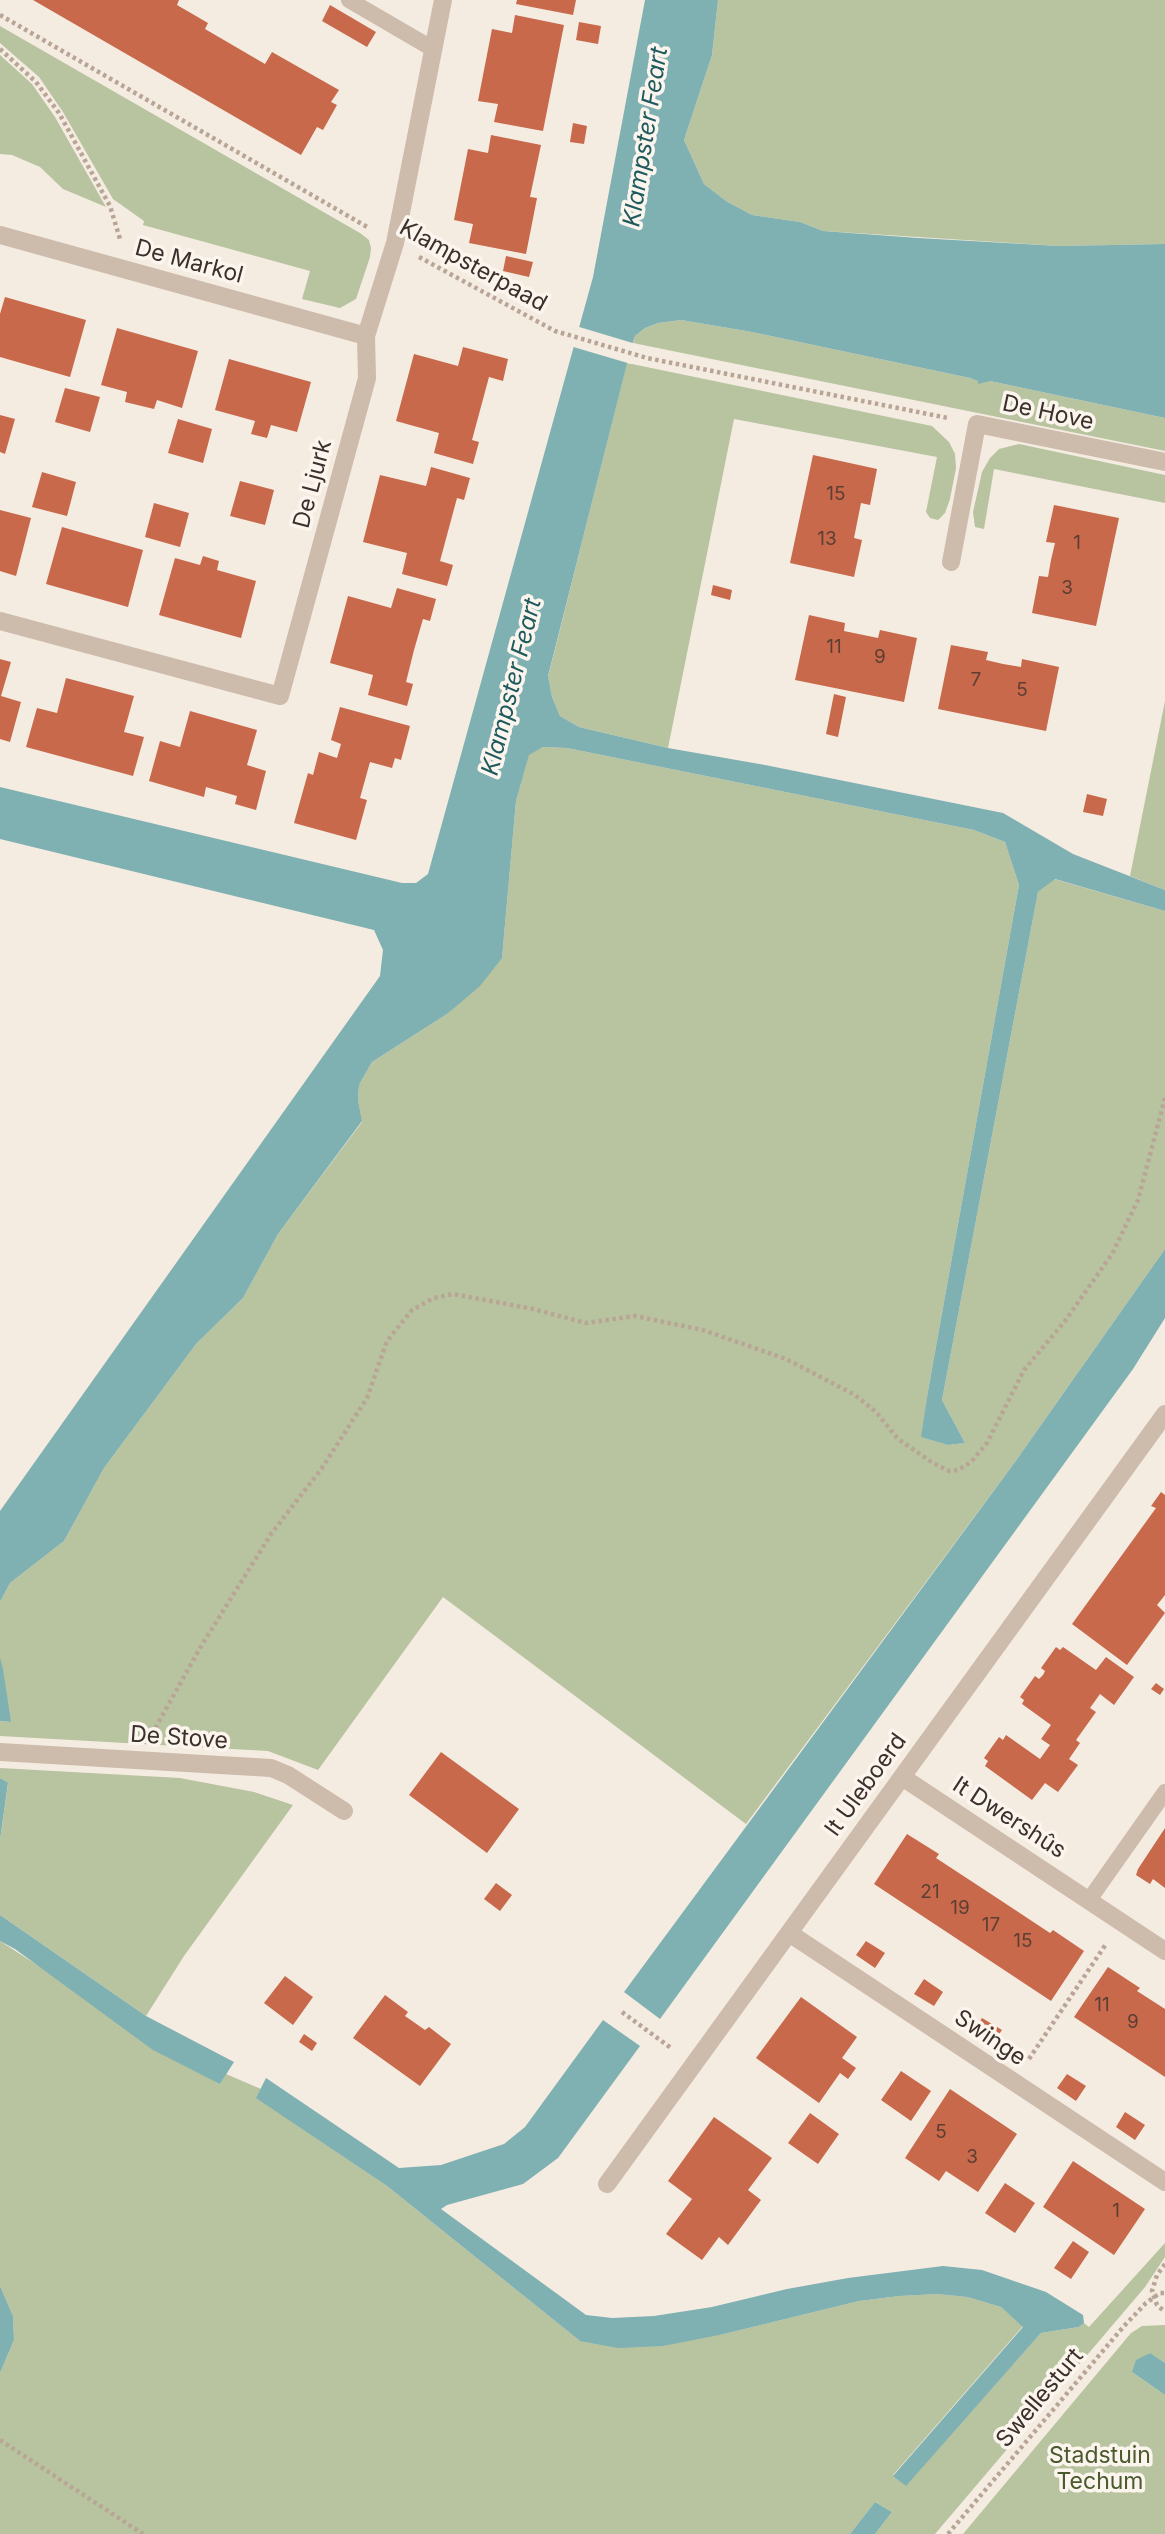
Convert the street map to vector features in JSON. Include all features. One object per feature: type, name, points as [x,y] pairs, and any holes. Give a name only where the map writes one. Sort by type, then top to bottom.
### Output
[{"type":"street","name":"De Ljurk","points":[[0,621],[279,696],[367,378],[366,336],[395,243],[443,0]]},
{"type":"street","name":"De Markol","points":[[0,235],[366,336]]},
{"type":"street","name":"De Hove","points":[[951,562],[977,424],[1165,462]]},
{"type":"street","name":"It Uleboerd","points":[[607,2184],[1165,1414]]},
{"type":"street","name":"De Stove","points":[[0,1752],[271,1768],[288,1775],[344,1811]]},
{"type":"street","name":"It Dwershûs","points":[[902,1777],[1165,1951]]},
{"type":"street","name":"Swinge","points":[[789,1933],[1165,2182]]},
{"type":"lane","points":[[349,0],[433,49]]},
{"type":"lane","points":[[1089,1900],[1165,1792]]},
{"type":"path","name":"Klampsterpaad","points":[[0,15],[395,243],[555,331],[647,358],[977,424]]},
{"type":"path","points":[[0,49],[36,82],[59,113],[98,181],[120,232],[115,267]]},
{"type":"path","points":[[138,1760],[200,1648],[271,1534],[322,1468],[367,1398],[387,1341],[412,1310],[434,1298],[453,1294],[586,1322],[635,1316],[703,1330],[786,1359],[855,1395],[876,1412],[898,1439],[933,1463],[949,1471],[958,1470],[971,1462],[987,1443],[1024,1370],[1065,1321],[1112,1254],[1138,1200],[1165,1098]]},
{"type":"path","points":[[1013,2083],[1121,1922]]},
{"type":"path","points":[[622,2012],[694,2065]]},
{"type":"path","points":[[1165,2264],[1152,2291],[1153,2298],[1165,2312]]},
{"type":"path","name":"Swellesturt","points":[[948,2534],[1109,2342],[1139,2309],[1165,2292]]},
{"type":"path","points":[[0,2440],[143,2534]]},
{"type":"green space","points":[[718,0],[1165,0],[1165,244],[1059,246],[823,231],[800,222],[752,215],[726,201],[704,184],[684,140],[712,55]]},
{"type":"green space","points":[[0,26],[360,233],[369,240],[371,248],[356,299],[340,308],[302,299],[310,271],[143,225],[144,221],[113,199],[63,112],[39,77],[0,43]]},
{"type":"green space","points":[[0,55],[32,84],[55,117],[106,207],[63,189],[40,167],[12,155],[0,154]]},
{"type":"green space","points":[[681,320],[752,332],[1165,418],[1165,451],[633,343],[635,336],[645,328]]},
{"type":"green space","points":[[627,363],[932,426],[949,442],[955,454],[956,468],[950,499],[945,513],[938,520],[930,518],[926,512],[937,457],[734,419],[668,748],[579,727],[560,716],[548,677]]},
{"type":"green space","points":[[1019,444],[1165,475],[1165,503],[994,469],[984,529],[975,527],[973,512],[982,472],[999,449]]},
{"type":"green space","points":[[1165,701],[1165,890],[1130,876]]},
{"type":"green space","points":[[543,747],[567,748],[974,830],[1005,842],[1019,885],[922,1437],[948,1445],[965,1443],[942,1400],[1038,892],[1054,879],[1165,911],[1165,1249],[1015,1462],[746,1824],[443,1597],[318,1770],[268,1751],[0,1736],[0,1721],[10,1722],[0,1657],[0,1602],[10,1583],[64,1541],[104,1468],[196,1344],[243,1298],[278,1234],[362,1122],[358,1100],[359,1085],[372,1062],[447,1014],[502,958],[516,801],[529,754]]},
{"type":"green space","points":[[0,1768],[180,1778],[254,1792],[293,1805],[184,1956],[146,2016],[0,1915],[0,1840],[8,1784],[0,1778]]},
{"type":"green space","points":[[0,1941],[220,2084],[226,2074],[261,2089],[257,2098],[387,2186],[580,2341],[724,2334],[859,2301],[900,2296],[937,2294],[967,2297],[1001,2307],[1023,2326],[893,2475],[906,2485],[1041,2333],[1079,2327],[1084,2323],[1089,2327],[1165,2243],[1165,2257],[1145,2287],[935,2534],[875,2534],[892,2512],[875,2502],[850,2534],[0,2534],[0,2373],[14,2340],[13,2316],[0,2286]]},
{"type":"green space","name":"Stadstuin Techum","points":[[1165,2325],[1165,2363],[1149,2353],[1132,2372],[1165,2395],[1165,2534],[963,2534],[1131,2333],[1142,2326]]},
{"type":"water","name":"Klampster Feart","points":[[645,0],[718,0],[712,55],[684,140],[704,184],[726,201],[752,215],[800,222],[823,231],[918,238],[1059,246],[1165,244],[1165,418],[990,381],[978,384],[978,381],[970,378],[752,332],[681,320],[645,328],[635,336],[631,348],[548,676],[552,697],[560,716],[579,727],[668,748],[1003,813],[1073,854],[1165,890],[1165,911],[1055,879],[1038,892],[942,1400],[965,1443],[948,1445],[921,1437],[1019,885],[1005,842],[974,830],[567,748],[543,747],[529,755],[516,801],[502,958],[480,986],[447,1014],[372,1062],[359,1085],[358,1100],[362,1121],[278,1234],[243,1298],[196,1344],[104,1468],[64,1541],[10,1583],[0,1602],[0,1511],[380,976],[383,950],[374,930],[0,839],[0,787],[402,883],[416,883],[428,874],[593,277]]},
{"type":"water","points":[[1165,1249],[1165,1318],[1133,1369],[660,2019],[624,1992],[1015,1462]]},
{"type":"water","points":[[0,1657],[3,1669],[11,1722],[0,1721]]},
{"type":"water","points":[[0,1778],[8,1783],[0,1840]]},
{"type":"water","points":[[0,1915],[146,2016],[234,2062],[220,2084],[153,2050],[15,1949],[0,1941]]},
{"type":"water","points":[[603,2020],[640,2046],[558,2158],[523,2184],[441,2209],[586,2315],[612,2318],[654,2316],[712,2307],[848,2278],[943,2266],[982,2270],[1046,2292],[1083,2315],[1084,2323],[1079,2327],[1041,2333],[906,2486],[893,2476],[1023,2327],[1001,2307],[967,2297],[937,2294],[900,2296],[859,2301],[663,2346],[618,2348],[580,2341],[387,2186],[256,2098],[266,2078],[399,2168],[441,2165],[504,2144],[525,2127]]},
{"type":"water","points":[[0,2286],[13,2316],[14,2340],[0,2373]]},
{"type":"water","points":[[1150,2353],[1165,2363],[1165,2395],[1132,2372],[1136,2360]]},
{"type":"water","points":[[875,2502],[892,2512],[875,2534],[850,2534]]},
{"type":"pier","points":[[576,326],[636,344],[631,364],[570,346]]},
{"type":"building","points":[[33,0],[179,0],[177,5],[208,23],[205,29],[265,64],[272,52],[339,90],[331,102],[337,105],[323,130],[317,127],[301,155]]},
{"type":"building","points":[[517,0],[576,0],[573,15],[516,4]]},
{"type":"building","points":[[330,5],[376,32],[367,47],[322,21]]},
{"type":"building","points":[[515,15],[564,25],[543,131],[494,122],[498,104],[478,101],[492,29],[512,33]]},
{"type":"building","points":[[579,22],[601,26],[598,44],[576,40]]},
{"type":"building","points":[[573,123],[587,126],[584,144],[570,142]]},
{"type":"building","points":[[491,135],[541,145],[530,197],[537,198],[526,254],[469,243],[473,224],[454,220],[468,149],[488,153]]},
{"type":"building","points":[[506,256],[533,262],[529,277],[503,271]]},
{"type":"building","points":[[5,297],[86,320],[70,377],[0,357],[0,314]]},
{"type":"building","points":[[117,328],[198,351],[182,408],[157,400],[154,409],[125,402],[127,392],[101,385]]},
{"type":"building","points":[[463,347],[508,359],[503,381],[489,377],[472,440],[479,442],[473,464],[434,453],[439,433],[396,421],[414,354],[458,366]]},
{"type":"building","points":[[229,359],[311,382],[297,432],[271,425],[267,438],[251,434],[255,421],[215,410]]},
{"type":"building","points":[[65,388],[100,397],[90,432],[55,422]]},
{"type":"building","points":[[0,415],[15,419],[5,454],[0,452]]},
{"type":"building","points":[[178,419],[212,429],[203,463],[168,453]]},
{"type":"building","points":[[813,455],[877,469],[870,505],[861,503],[854,538],[862,540],[854,577],[790,563]]},
{"type":"building","points":[[431,467],[470,478],[464,500],[457,498],[440,561],[453,565],[447,586],[402,574],[407,553],[363,542],[380,475],[426,486]]},
{"type":"building","points":[[42,472],[76,482],[67,516],[32,507]]},
{"type":"building","points":[[240,481],[274,490],[265,525],[230,516]]},
{"type":"building","points":[[154,503],[189,513],[180,547],[145,537]]},
{"type":"building","points":[[1054,505],[1119,518],[1096,626],[1032,613],[1039,576],[1048,577],[1055,543],[1046,542]]},
{"type":"building","points":[[0,510],[31,518],[16,576],[0,571]]},
{"type":"building","points":[[62,527],[143,550],[128,607],[46,584]]},
{"type":"building","points":[[203,556],[219,561],[217,570],[256,581],[241,638],[159,615],[175,558],[200,565]]},
{"type":"building","points":[[713,585],[732,590],[730,600],[711,595]]},
{"type":"building","points":[[397,588],[436,599],[430,621],[423,619],[414,650],[406,682],[413,684],[407,706],[368,695],[373,675],[330,663],[348,596],[391,608]]},
{"type":"building","points":[[809,615],[845,623],[844,631],[878,638],[880,630],[917,638],[904,702],[795,680]]},
{"type":"building","points":[[951,645],[988,652],[986,660],[1003,664],[1021,667],[1022,659],[1059,667],[1046,731],[938,709]]},
{"type":"building","points":[[0,659],[11,662],[1,696],[21,702],[10,742],[0,739]]},
{"type":"building","points":[[66,678],[134,696],[124,732],[144,737],[133,776],[26,747],[37,708],[57,713]]},
{"type":"building","points":[[834,694],[846,697],[838,737],[826,734]]},
{"type":"building","points":[[340,707],[410,726],[401,760],[395,758],[392,768],[370,762],[360,798],[367,800],[356,840],[294,823],[308,773],[313,775],[319,752],[337,758],[341,744],[331,740]]},
{"type":"building","points":[[190,711],[257,730],[247,765],[266,771],[256,810],[235,804],[237,796],[206,787],[204,797],[149,781],[160,741],[180,747]]},
{"type":"building","points":[[1087,794],[1107,799],[1103,816],[1083,812]]},
{"type":"building","points":[[1161,1492],[1165,1495],[1165,1595],[1157,1605],[1165,1613],[1127,1665],[1072,1624],[1156,1508],[1151,1506]]},
{"type":"building","points":[[1056,1647],[1060,1650],[1063,1647],[1096,1670],[1106,1657],[1134,1677],[1114,1705],[1100,1694],[1090,1708],[1096,1712],[1076,1740],[1080,1743],[1069,1759],[1078,1765],[1058,1792],[1045,1783],[1032,1800],[985,1766],[988,1761],[984,1758],[999,1737],[1003,1740],[1006,1735],[1040,1759],[1050,1745],[1041,1739],[1051,1725],[1022,1704],[1024,1700],[1020,1697],[1035,1676],[1039,1679],[1043,1675],[1045,1671],[1041,1668]]},
{"type":"building","points":[[1156,1683],[1164,1689],[1160,1695],[1151,1689]]},
{"type":"building","points":[[441,1752],[519,1809],[487,1853],[409,1795]]},
{"type":"building","points":[[1165,1828],[1165,1888],[1153,1879],[1150,1884],[1136,1875]]},
{"type":"building","points":[[907,1834],[939,1854],[936,1858],[1050,1933],[1053,1930],[1084,1951],[1051,2001],[874,1884]]},
{"type":"building","points":[[496,1883],[512,1895],[500,1911],[484,1899]]},
{"type":"building","points":[[866,1941],[885,1953],[875,1968],[856,1955]]},
{"type":"building","points":[[1108,1967],[1140,1988],[1137,1991],[1165,2009],[1165,2077],[1074,2017]]},
{"type":"building","points":[[285,1976],[313,1997],[293,2025],[264,2003]]},
{"type":"building","points":[[924,1979],[943,1992],[934,2006],[914,1994]]},
{"type":"building","points":[[385,1995],[408,2012],[405,2016],[425,2030],[429,2027],[451,2044],[420,2086],[353,2038]]},
{"type":"building","points":[[801,1997],[857,2037],[842,2058],[856,2068],[848,2079],[840,2073],[819,2103],[756,2058]]},
{"type":"building","points":[[982,2018],[1002,2030],[992,2044],[973,2032]]},
{"type":"building","points":[[304,2034],[317,2043],[312,2051],[299,2042]]},
{"type":"building","points":[[901,2071],[931,2091],[911,2121],[881,2100]]},
{"type":"building","points":[[1067,2074],[1086,2086],[1076,2101],[1057,2088]]},
{"type":"building","points":[[950,2089],[1017,2134],[978,2192],[946,2171],[939,2181],[905,2158]]},
{"type":"building","points":[[1125,2112],[1145,2125],[1135,2140],[1116,2127]]},
{"type":"building","points":[[810,2113],[839,2134],[818,2164],[788,2143]]},
{"type":"building","points":[[714,2117],[772,2158],[748,2190],[761,2200],[728,2245],[719,2237],[702,2260],[666,2234],[692,2199],[668,2181]]},
{"type":"building","points":[[1073,2161],[1145,2209],[1114,2255],[1043,2207]]},
{"type":"building","points":[[1005,2183],[1035,2203],[1015,2233],[985,2213]]},
{"type":"building","points":[[1073,2241],[1089,2252],[1071,2279],[1054,2268]]}]
